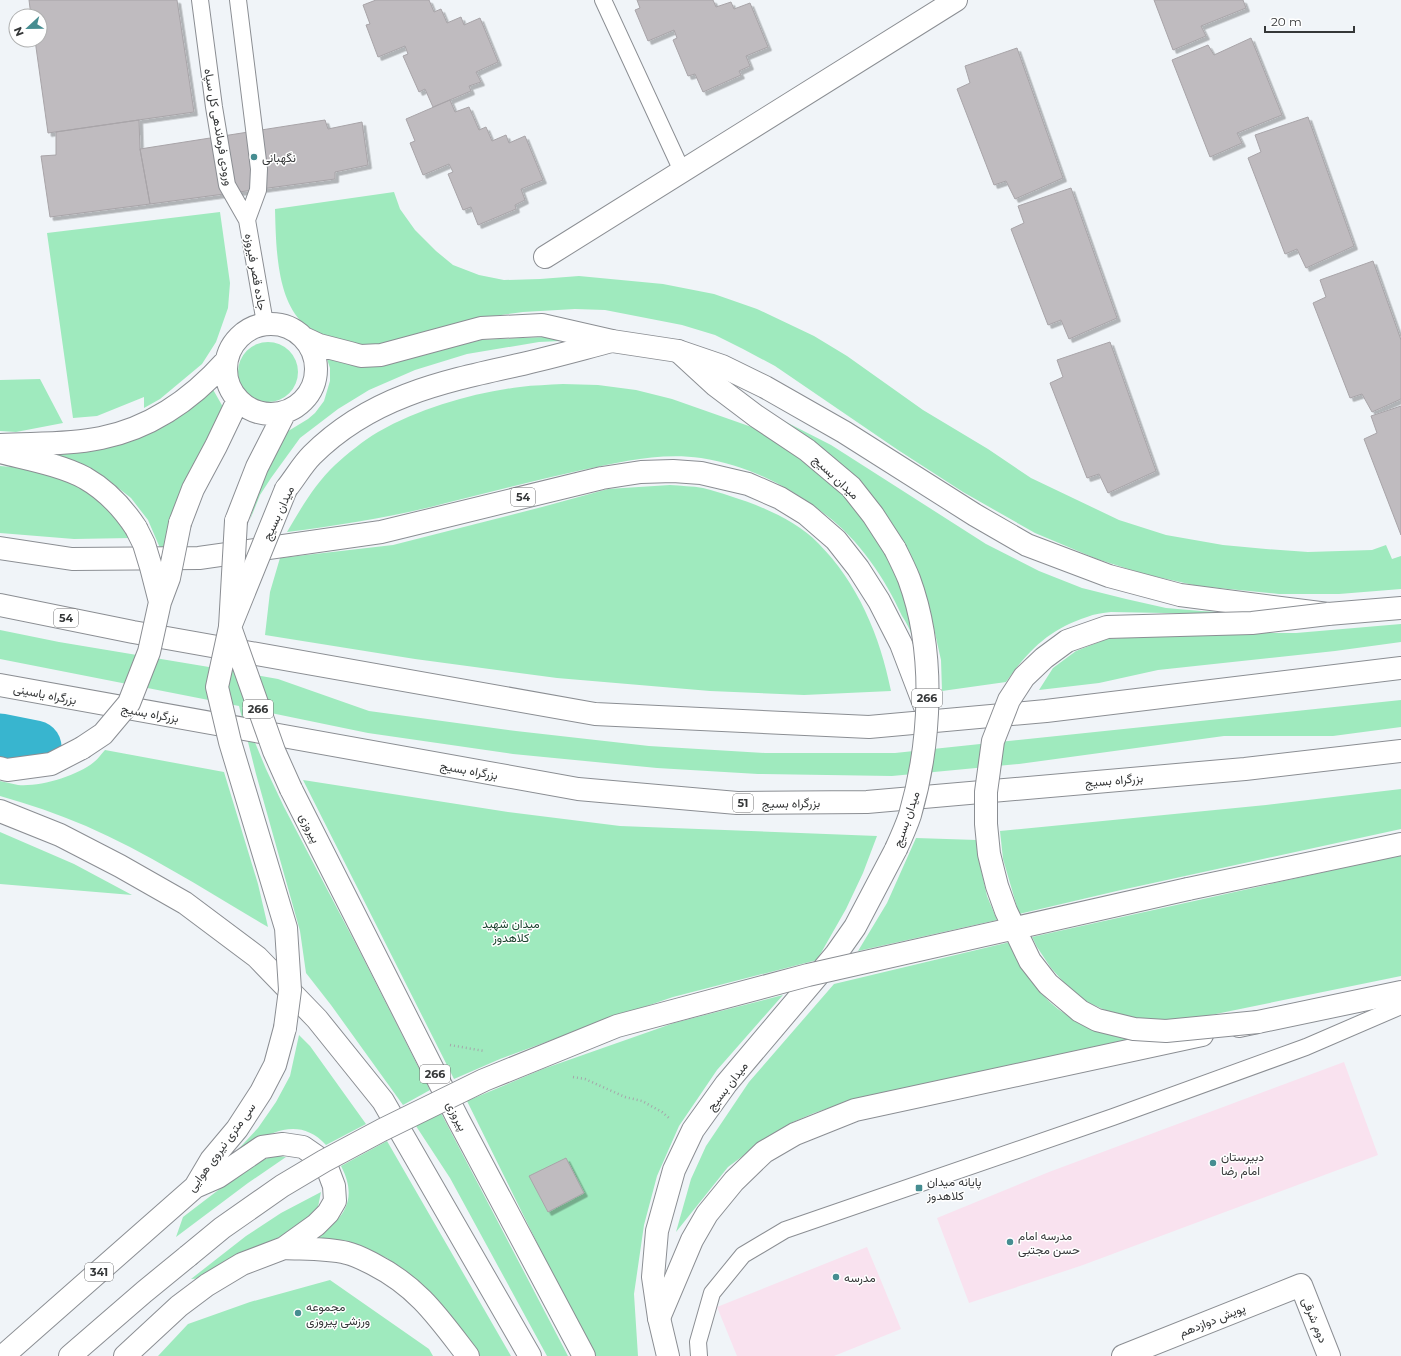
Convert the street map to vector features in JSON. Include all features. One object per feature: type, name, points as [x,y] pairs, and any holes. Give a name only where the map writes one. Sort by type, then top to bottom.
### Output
[{"type":"main road","points":[[545,257],[956,0]]},
{"type":"main road","points":[[304,338],[312,350],[317,364],[316,378],[311,391],[302,403],[276,415],[261,414],[249,409],[238,400],[230,389],[226,375],[226,361],[231,347],[239,336],[251,328],[265,324],[280,324],[293,329],[304,338],[319,345],[361,356],[381,355],[481,328],[542,326],[612,341],[678,351],[722,366],[765,387],[844,432],[975,515],[1028,545],[1109,576],[1180,595],[1328,614]]},
{"type":"main road","name":"میدان بسیج","points":[[230,627],[286,489],[312,456],[343,429],[378,407],[421,389],[464,376],[519,365],[612,341]]},
{"type":"main road","name":"میدان بسیج","points":[[658,1318],[653,1276],[657,1231],[674,1170],[693,1130],[726,1084],[836,954],[855,927],[896,849],[909,817],[922,763],[928,678],[926,647],[919,612],[909,578],[895,549],[873,515],[851,487],[807,450],[756,416],[715,386],[678,351]]},
{"type":"main road","points":[[0,445],[79,441],[101,438],[137,428],[173,408],[213,376],[226,361]]},
{"type":"main road","points":[[0,768],[6,770],[51,764],[82,748],[103,734],[129,703],[149,652],[160,602],[169,578],[180,523],[193,489],[238,400]]},
{"type":"main road","points":[[230,627],[236,521],[257,467],[285,412]]},
{"type":"main road","points":[[0,452],[49,465],[85,478],[108,494],[124,511],[136,528],[144,544],[160,602]]},
{"type":"main road","name":"54","points":[[0,548],[72,559],[199,558],[381,532],[602,478],[665,471],[701,472],[748,484],[780,498],[806,514],[836,540],[858,568],[880,601],[901,644],[926,712]]},
{"type":"main road","name":"54","points":[[0,605],[133,632],[595,714],[869,727],[1046,711],[1401,668]]},
{"type":"main road","points":[[1258,1022],[1166,1031],[1134,1029],[1097,1020],[1080,1012],[1048,984],[1030,961],[1006,911],[997,886],[989,854],[986,824],[986,792],[993,741],[1009,700],[1024,677],[1044,658],[1067,641],[1107,627],[1252,622],[1401,608]]},
{"type":"main road","name":"پیروزی","points":[[230,627],[274,752],[291,789],[458,1119],[584,1356]]},
{"type":"main road","name":"سی متری نیروی هوایی","points":[[2,1356],[194,1187],[210,1160],[237,1129],[261,1092],[275,1065],[285,1028],[290,990],[286,928],[230,742],[217,687],[230,627]]},
{"type":"main road","name":"بزرگراه یاسینی","points":[[0,686],[90,702]]},
{"type":"main road","name":"بزرگراه بسیج","points":[[90,702],[578,789],[737,803],[867,802],[1245,769],[1401,751]]},
{"type":"main road","points":[[0,810],[60,835],[120,866],[185,903],[257,957],[317,1019],[383,1101],[530,1356]]},
{"type":"main road","points":[[70,1356],[144,1292],[222,1228],[282,1186],[324,1161],[382,1130],[484,1080],[617,1026],[808,975],[1188,889],[1401,844]]},
{"type":"main road","points":[[658,1318],[692,1240],[706,1214],[734,1181],[764,1152],[795,1134],[856,1110],[1401,992]]},
{"type":"main road","points":[[125,1356],[179,1306],[207,1285],[242,1264],[284,1248],[328,1213],[335,1201],[334,1186],[328,1170],[316,1156],[303,1147],[283,1144],[262,1147],[218,1177],[194,1187]]},
{"type":"main road","points":[[284,1248],[328,1250],[349,1253],[364,1259],[396,1277],[427,1303],[468,1356]]},
{"type":"main road","name":"پویش دوازدهم","points":[[1123,1356],[1301,1285]]},
{"type":"main road","name":"دوم شرقی","points":[[1301,1285],[1329,1356]]},
{"type":"main road","name":"266","points":[[658,1318],[668,1356]]},
{"type":"lane","name":"ورودی فرماندهی کل سپاه","points":[[200,0],[214,107],[227,185],[247,220]]},
{"type":"lane","points":[[238,0],[259,169],[258,190],[247,220]]},
{"type":"lane","points":[[603,0],[682,171]]},
{"type":"lane","name":"جاده قصر فیروزه","points":[[247,220],[265,324]]},
{"type":"lane","points":[[699,1356],[698,1342],[712,1293],[743,1255],[785,1230],[1306,1047],[1401,1006]]},
{"type":"path","points":[[449,1045],[485,1051]]},
{"type":"path","points":[[573,1077],[585,1079],[625,1096],[642,1101],[662,1112],[673,1122]]},
{"type":"shaded area","name":"دبیرستان امام رضا","points":[[1344,1062],[1378,1155],[1083,1265],[969,1303],[937,1218],[1049,1172]]},
{"type":"shaded area","name":"مدرسه","points":[[867,1247],[901,1329],[834,1356],[737,1356],[717,1307]]},
{"type":"green space","points":[[394,192],[400,209],[415,230],[436,251],[453,265],[479,275],[504,280],[579,276],[663,284],[714,294],[757,309],[814,336],[847,356],[923,410],[988,449],[1031,478],[1119,520],[1166,535],[1223,545],[1308,552],[1372,550],[1386,545],[1392,559],[1401,556],[1401,589],[1339,594],[1279,594],[1198,586],[1144,574],[1097,559],[1035,533],[963,492],[898,450],[775,366],[715,335],[682,325],[605,310],[575,309],[523,312],[473,319],[373,347],[357,347],[325,336],[300,320],[292,309],[286,296],[277,252],[275,209]]},
{"type":"green space","points":[[220,212],[230,283],[228,308],[216,342],[202,364],[160,399],[144,408],[144,397],[97,416],[73,418],[47,233]]},
{"type":"green space","points":[[545,337],[581,340],[539,342],[467,354],[415,370],[369,390],[338,409],[300,438],[260,495],[250,520],[258,491],[285,433],[308,419],[315,413],[324,401],[330,381],[330,368],[326,356],[476,340]]},
{"type":"green space","points":[[268,342],[284,347],[289,351],[293,356],[298,372],[293,388],[289,393],[284,397],[268,402],[252,397],[247,393],[243,388],[238,372],[243,356],[247,351],[252,347]]},
{"type":"green space","points":[[40,379],[63,423],[16,432],[0,431],[0,380]]},
{"type":"green space","points":[[536,385],[598,385],[636,390],[672,399],[763,431],[826,476],[878,533],[907,598],[915,646],[909,628],[888,588],[860,548],[838,525],[811,504],[767,478],[735,466],[701,458],[671,456],[626,461],[582,470],[407,512],[287,532],[309,497],[328,472],[367,439],[394,423],[447,403],[484,393]]},
{"type":"green space","points":[[211,386],[227,414],[163,555],[148,520],[131,498],[103,476],[68,461],[47,455]]},
{"type":"green space","points":[[743,400],[831,445],[986,544],[1039,571],[1082,588],[1166,608],[1278,615],[1111,612],[1096,614],[1061,628],[1040,642],[1023,660],[1006,682],[942,691],[941,660],[928,602],[913,566],[896,532]]},
{"type":"green space","points":[[0,466],[33,469],[60,475],[100,499],[131,538],[74,539],[0,533]]},
{"type":"green space","points":[[670,485],[703,488],[753,504],[788,520],[818,543],[845,575],[865,611],[881,650],[891,691],[804,695],[710,691],[557,678],[415,659],[265,635],[270,592],[280,558],[393,545],[608,489]]},
{"type":"green space","points":[[1401,624],[1401,642],[1335,651],[1158,670],[1099,683],[1039,690],[1053,668],[1076,651],[1107,639],[1211,633],[1296,633]]},
{"type":"green space","points":[[0,630],[59,642],[233,671],[233,669],[234,671],[278,679],[369,711],[516,731],[649,746],[765,753],[895,753],[1401,700],[1401,727],[1333,736],[1224,736],[1019,764],[892,776],[758,774],[657,768],[513,754],[368,733],[242,707],[266,769],[284,807],[430,1090],[403,1105],[306,973],[300,931],[256,774],[239,706],[0,659]]},
{"type":"green space","points":[[105,750],[224,772],[258,884],[268,927],[178,874],[110,837],[54,813],[0,796],[0,781],[18,785],[27,785],[58,780],[87,767]]},
{"type":"green space","name":"میدان شهید کلاهدوز","points":[[303,780],[508,812],[620,826],[877,836],[863,873],[846,909],[817,960],[673,997],[500,1059],[454,1079]]},
{"type":"green space","points":[[1401,789],[1401,829],[1121,890],[1019,914],[1003,859],[1000,831],[1266,805]]},
{"type":"green space","points":[[0,832],[74,864],[132,895],[0,884]]},
{"type":"green space","points":[[916,838],[977,840],[980,865],[987,896],[997,920],[858,951],[887,903]]},
{"type":"green space","points":[[1401,855],[1401,976],[1206,1016],[1169,1021],[1127,1018],[1087,1002],[1068,987],[1051,968],[1032,937]]},
{"type":"green space","points":[[1010,942],[1026,973],[1050,1003],[1074,1018],[1140,1039],[964,1075],[850,1101],[814,1113],[793,1122],[771,1135],[728,1167],[676,1232],[691,1179],[706,1146],[749,1082],[834,984]]},
{"type":"green space","points":[[783,995],[717,1070],[679,1126],[657,1176],[644,1225],[634,1294],[638,1356],[596,1356],[544,1257],[467,1101],[543,1069],[674,1023]]},
{"type":"green space","points":[[299,1035],[310,1046],[366,1124],[326,1145],[314,1135],[302,1130],[290,1129],[277,1132],[253,1143],[230,1158],[258,1128],[276,1102],[290,1076]]},
{"type":"green space","points":[[441,1113],[568,1356],[547,1356],[450,1178],[416,1126]]},
{"type":"green space","points":[[387,1141],[511,1356],[477,1356],[413,1278],[387,1258],[357,1245],[308,1242],[337,1220],[344,1211],[348,1202],[349,1191],[347,1179],[341,1166]]},
{"type":"green space","points":[[273,1156],[286,1157],[248,1183],[176,1237],[183,1217],[238,1175],[263,1160]]},
{"type":"green space","points":[[321,1192],[317,1212],[291,1232],[255,1248],[204,1278],[191,1279],[246,1236],[281,1213]]},
{"type":"green space","name":"مجموعه ورزشی پیروزی","points":[[330,1280],[429,1349],[433,1356],[158,1356],[188,1324],[250,1302]]},
{"type":"building","points":[[29,0],[177,0],[194,112],[48,133],[36,48],[48,48],[48,8],[30,8]]},
{"type":"building","points":[[376,0],[429,0],[434,12],[441,9],[447,23],[461,17],[464,25],[480,18],[498,62],[476,72],[481,82],[469,86],[471,91],[433,107],[425,89],[419,92],[403,56],[408,54],[405,46],[378,57],[366,25],[370,24],[363,5]]},
{"type":"building","points":[[637,0],[713,0],[716,7],[731,2],[734,9],[750,3],[768,47],[746,56],[750,66],[739,71],[741,75],[703,92],[695,74],[688,76],[673,40],[677,38],[674,30],[648,41],[635,10],[640,8]]},
{"type":"building","points":[[1154,0],[1243,0],[1246,8],[1201,26],[1206,36],[1173,50]]},
{"type":"building","points":[[1251,38],[1282,115],[1237,133],[1242,143],[1210,157],[1172,60],[1208,45],[1214,55]]},
{"type":"building","points":[[1017,48],[1063,178],[1015,199],[1006,181],[994,185],[957,89],[970,83],[965,66]]},
{"type":"building","points":[[450,100],[455,112],[469,107],[479,130],[486,127],[492,141],[506,135],[509,143],[525,136],[543,180],[521,189],[525,200],[515,205],[516,209],[478,225],[471,207],[463,210],[448,174],[453,172],[449,164],[423,175],[410,143],[415,141],[406,119]]},
{"type":"building","points":[[1308,117],[1354,246],[1306,268],[1297,249],[1285,254],[1248,158],[1261,152],[1255,135]]},
{"type":"building","points":[[139,120],[140,149],[150,204],[50,217],[41,156],[56,155],[56,132]]},
{"type":"building","name":"نگهبانی","points":[[325,120],[328,129],[362,122],[368,165],[335,172],[335,179],[150,204],[140,149]]},
{"type":"building","points":[[1071,188],[1117,318],[1069,339],[1061,320],[1048,325],[1011,229],[1024,223],[1018,206]]},
{"type":"building","points":[[1373,261],[1401,340],[1401,399],[1372,412],[1362,394],[1350,398],[1313,303],[1326,297],[1320,280]]},
{"type":"building","points":[[1110,342],[1156,471],[1108,493],[1099,474],[1087,478],[1050,383],[1063,377],[1057,360]]},
{"type":"building","points":[[1401,406],[1401,535],[1364,439],[1377,433],[1371,416]]},
{"type":"building","points":[[566,1158],[584,1193],[548,1212],[529,1176]]},
{"type":"waterway","points":[[0,740],[35,747]]},
{"type":"place","name":"نگهبانی","points":[[254,157]]},
{"type":"place","name":"دبیرستان امام رضا","points":[[1213,1163]]},
{"type":"place","name":"پایانه میدان کلاهدوز","points":[[919,1188]]},
{"type":"place","name":"مدرسه امام حسن مجتبی","points":[[1010,1242]]},
{"type":"place","name":"مدرسه","points":[[836,1277]]},
{"type":"place","name":"مجموعه ورزشی پیروزی","points":[[298,1313]]}]
